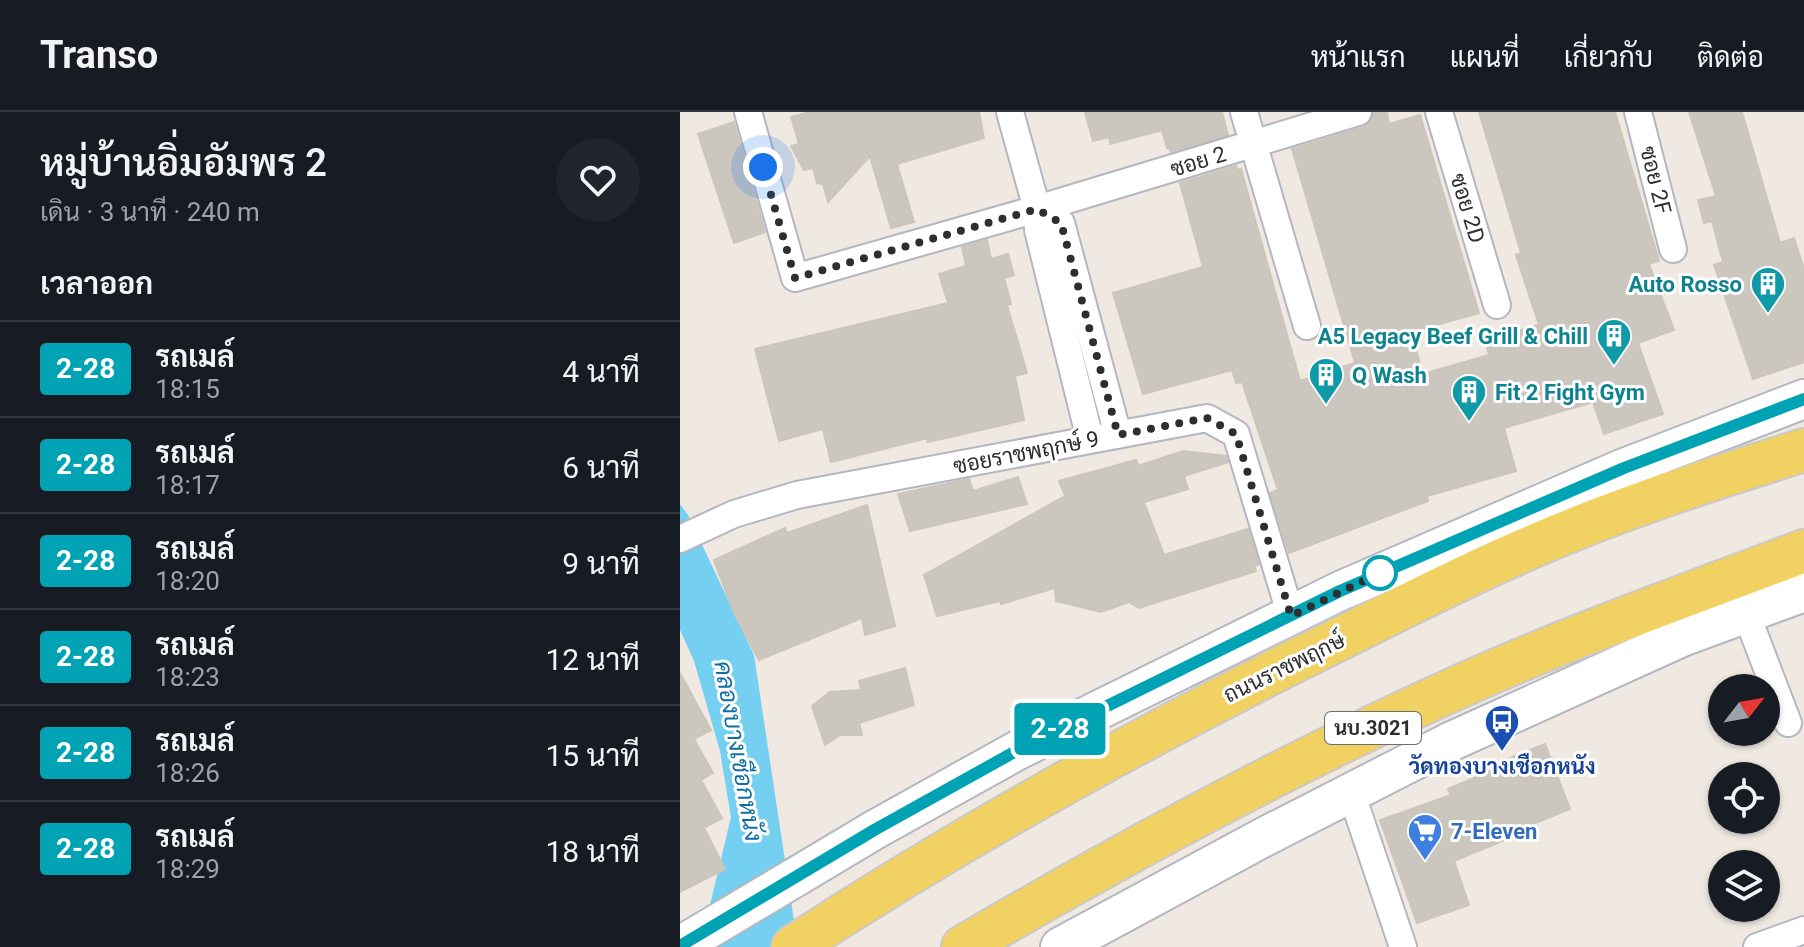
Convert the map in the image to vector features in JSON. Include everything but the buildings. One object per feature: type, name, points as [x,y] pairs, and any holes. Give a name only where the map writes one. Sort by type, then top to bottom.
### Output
[{"type":"main road","name":"ถนนราชพฤกษ์","points":[[680,946],[876,829],[1018,750],[1340,591],[1624,468],[1804,399]]},
{"type":"main road","name":"ถนนราชพฤกษ์","points":[[793,947],[897,879],[1048,791],[1215,701],[1521,551],[1683,488],[1804,450]]},
{"type":"main road","name":"นบ.3021","points":[[963,947],[1110,861],[1297,764],[1472,681],[1804,551]]},
{"type":"main road","name":"นบ.3021","points":[[1060,947],[1452,741],[1682,637],[1804,592]]},
{"type":"street","name":"ซอย 2","points":[[748,112],[795,278],[1358,112]]},
{"type":"street","points":[[1010,112],[1037,209],[1038,230],[1090,439]]},
{"type":"street","points":[[1244,112],[1307,326]]},
{"type":"street","name":"ซอย 2D","points":[[1439,112],[1497,305]]},
{"type":"street","name":"ซอย 2F","points":[[1638,112],[1673,249]]},
{"type":"street","points":[[1037,209],[1061,223],[1118,435]]},
{"type":"street","name":"ซอยราชพฤกษ์ 9","points":[[680,539],[734,514],[797,495],[1207,418],[1236,434],[1291,616]]},
{"type":"street","points":[[1746,613],[1788,723]]},
{"type":"street","points":[[1351,792],[1403,947]]},
{"type":"street","points":[[1763,946],[1804,930]]},
{"type":"water","name":"คลองบางเชือกหนัง","points":[[680,504],[754,655],[798,947],[716,947],[709,909],[731,817],[720,751],[694,661],[680,630]]},
{"type":"bus line","name":"2-28","points":[[680,946],[876,829],[1018,750],[1340,591],[1624,468],[1804,399]]},
{"type":"place","name":"Auto Rosso","points":[[1768,315]]},
{"type":"place","name":"A5 Legacy Beef Grill & Chill","points":[[1614,367]]},
{"type":"place","name":"Q Wash","points":[[1326,406]]},
{"type":"place","name":"Fit 2 Fight Gym","points":[[1469,423]]},
{"type":"place","name":"วัดทองบางเชือกหนัง","points":[[1502,753]]},
{"type":"place","name":"7-Eleven","points":[[1425,862]]},
{"type":"route","points":[[763,167],[795,278],[1037,209],[1061,223],[1118,435],[1207,418],[1236,434],[1291,616],[1380,573]]}]
